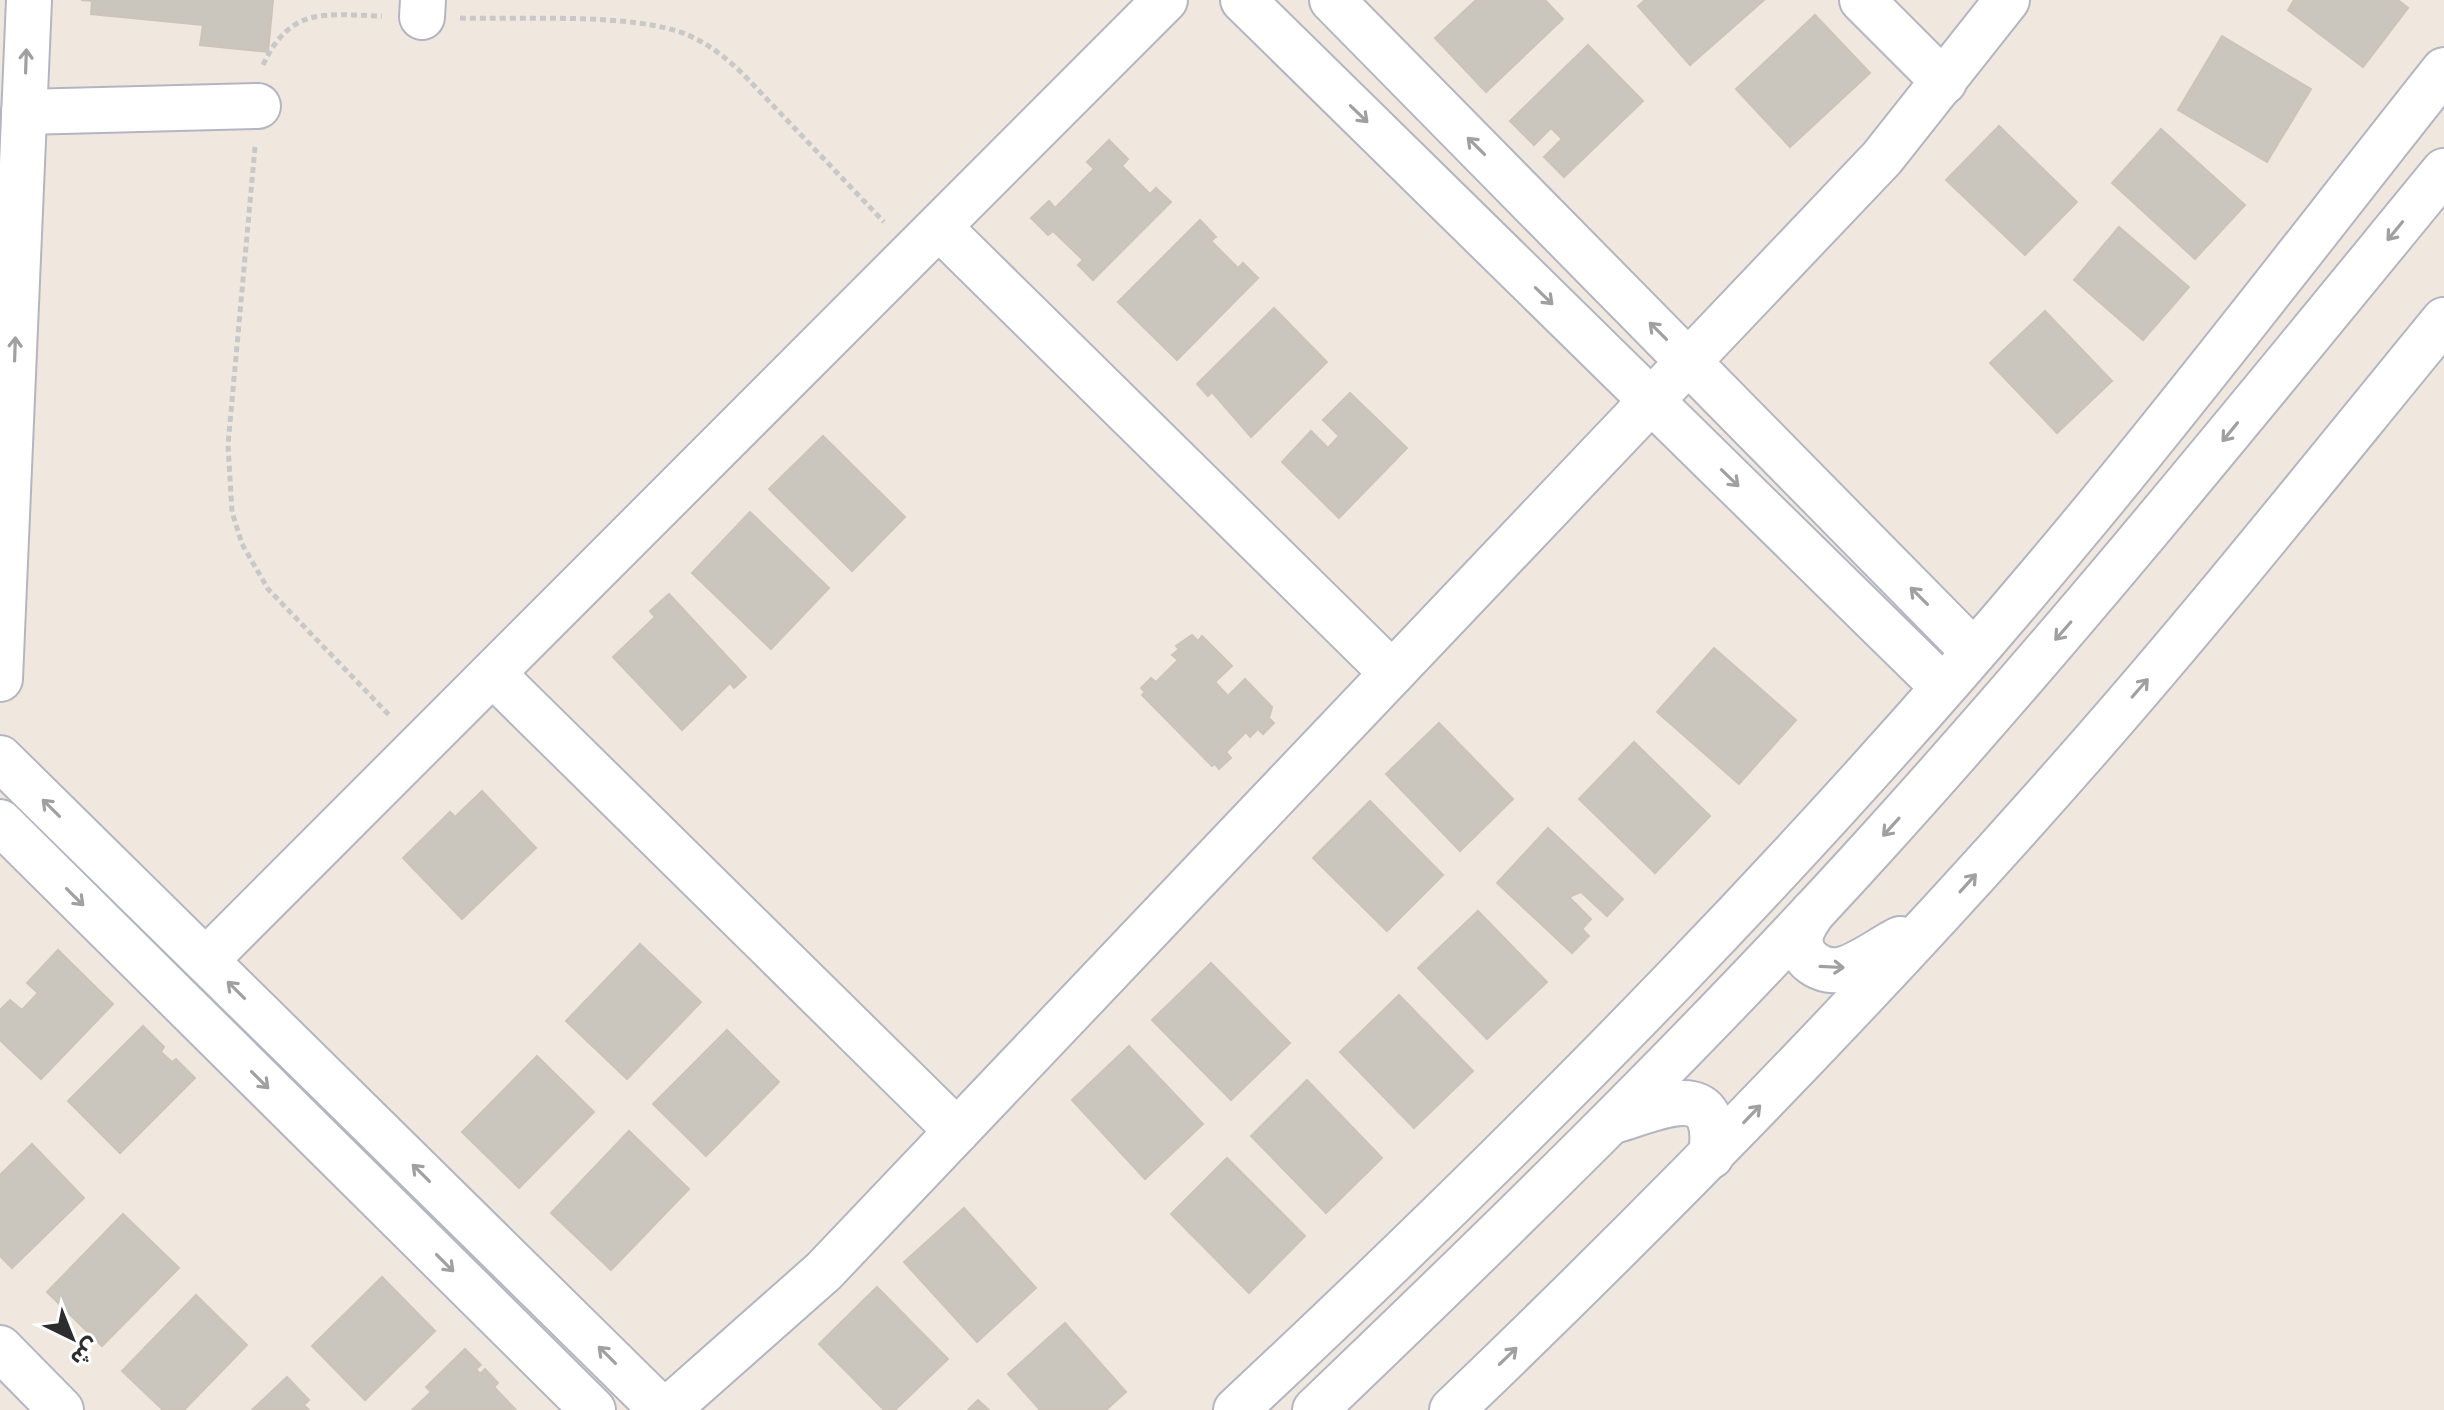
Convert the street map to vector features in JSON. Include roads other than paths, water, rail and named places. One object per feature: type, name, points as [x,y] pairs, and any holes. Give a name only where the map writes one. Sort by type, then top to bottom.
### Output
[{"type":"street","points":[[0,679],[10,228],[24,112],[29,0]]},
{"type":"street","points":[[206,960],[1165,0]]},
{"type":"street","points":[[1243,0],[1943,687]]},
{"type":"street","points":[[1332,0],[1974,652]]},
{"type":"street","points":[[1862,0],[1944,82]]},
{"type":"street","points":[[0,758],[664,1410],[824,1271],[1882,158],[2007,0]]},
{"type":"street","points":[[1323,79],[1368,37]]},
{"type":"street","points":[[1236,1410],[1595,1061],[1730,921],[1943,687],[2089,517],[2444,70]]},
{"type":"street","points":[[24,112],[258,106]]},
{"type":"street","points":[[1315,1410],[1613,1121],[1812,913],[2121,564],[2444,171]]},
{"type":"street","points":[[926,240],[1392,673]]},
{"type":"street","points":[[1452,1410],[1711,1156],[1935,919],[2194,624],[2444,320]]},
{"type":"street","points":[[493,674],[957,1131]]},
{"type":"street","points":[[0,822],[593,1410]]},
{"type":"street","points":[[1812,913],[1801,932],[1800,944],[1813,964],[1834,970],[1855,964],[1935,919]]},
{"type":"street","points":[[1613,1121],[1680,1101],[1689,1102],[1706,1111],[1711,1119],[1714,1129],[1711,1156]]},
{"type":"street","points":[[335,1154],[369,1122]]},
{"type":"street","points":[[0,1348],[61,1410]]}]
